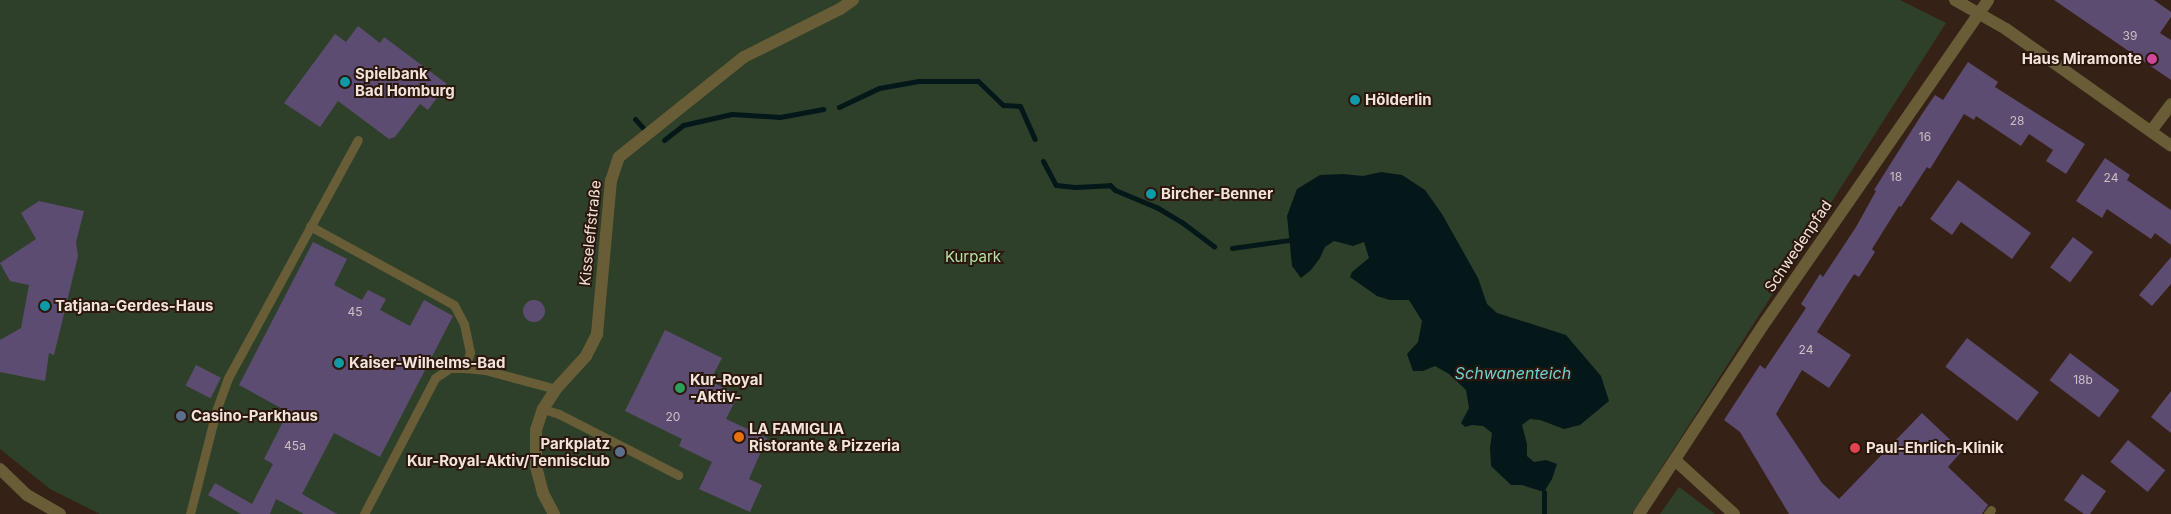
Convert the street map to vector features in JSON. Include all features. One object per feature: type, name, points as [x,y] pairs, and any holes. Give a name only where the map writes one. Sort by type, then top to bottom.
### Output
[{"type":"street","name":"Kisseleffstraße","points":[[554,514],[543,493],[536,467],[536,430],[544,409],[556,389],[586,356],[597,334],[611,181],[619,157],[744,57],[840,9],[852,0]]},
{"type":"street","points":[[1955,0],[1979,12],[2171,146]]},
{"type":"street","name":"Schwedenpfad","points":[[1639,514],[1766,321],[1988,0]]},
{"type":"street","points":[[2151,131],[2171,104]]},
{"type":"street","points":[[1675,460],[1734,514]]},
{"type":"street","points":[[0,469],[27,495],[60,514]]},
{"type":"lane","points":[[190,514],[216,411],[228,378],[358,140]]},
{"type":"lane","points":[[310,226],[454,304],[464,324],[470,352],[465,368]]},
{"type":"lane","points":[[364,514],[435,378],[450,368],[485,370],[556,389]]},
{"type":"lane","points":[[544,409],[559,414],[678,475]]},
{"type":"green space","name":"Kurpark","points":[[0,0],[1900,0],[1946,23],[1632,514],[100,514],[50,489],[0,449]]},
{"type":"green space","points":[[1679,487],[1715,514],[1660,514]]},
{"type":"water","name":"Schwanenteich","points":[[1381,172],[1402,175],[1425,190],[1442,214],[1478,278],[1487,304],[1497,313],[1566,335],[1601,376],[1609,401],[1580,425],[1564,429],[1540,420],[1530,419],[1522,425],[1527,444],[1527,456],[1534,462],[1546,460],[1557,464],[1552,479],[1544,492],[1522,485],[1511,485],[1491,466],[1490,448],[1492,433],[1483,426],[1472,425],[1465,427],[1461,423],[1469,408],[1466,390],[1449,374],[1435,366],[1423,371],[1413,371],[1407,354],[1418,342],[1422,321],[1409,300],[1390,300],[1377,296],[1350,277],[1352,272],[1369,258],[1364,242],[1353,246],[1334,241],[1325,247],[1311,270],[1301,278],[1292,266],[1287,216],[1297,189],[1320,175],[1343,174],[1363,176]]},
{"type":"building","points":[[2054,0],[2154,0],[2171,12],[2171,17],[2160,33],[2171,40],[2171,80]]},
{"type":"building","name":"Spielbank Bad Homburg","points":[[358,26],[380,43],[384,37],[447,84],[428,110],[420,104],[395,137],[389,139],[338,101],[320,127],[284,103],[335,34],[346,42]]},
{"type":"building","points":[[1968,62],[1998,82],[1995,87],[2085,144],[2066,174],[2046,161],[2053,150],[2029,134],[2021,146],[1976,116],[1974,120],[1964,114],[1930,169],[1927,167],[1901,207],[1899,206],[1872,249],[1875,252],[1859,277],[1854,274],[1817,332],[1851,355],[1829,388],[1802,370],[1776,414],[1822,483],[1839,499],[1922,413],[1962,451],[1948,467],[1988,505],[1982,514],[1789,514],[1740,432],[1724,420],[1760,365],[1765,369],[1806,308],[1801,304],[1820,274],[1823,277],[1856,227],[1876,191],[1874,190],[1922,114],[1935,95],[1943,100]]},
{"type":"building","points":[[2105,158],[2130,175],[2127,180],[2171,210],[2171,245],[2155,233],[2151,239],[2107,209],[2102,218],[2076,201]]},
{"type":"building","points":[[1958,180],[2031,233],[2012,259],[1961,222],[1952,235],[1930,219]]},
{"type":"building","name":"Tatjana-Gerdes-Haus","points":[[39,201],[84,211],[76,242],[78,256],[54,355],[49,353],[45,381],[0,372],[0,340],[21,328],[29,285],[10,281],[0,263],[36,239],[21,213]]},
{"type":"building","points":[[2073,237],[2093,252],[2070,282],[2050,267]]},
{"type":"building","name":"Kaiser-Wilhelms-Bad","points":[[313,242],[347,259],[334,285],[362,300],[368,290],[386,299],[380,310],[410,326],[424,300],[453,316],[380,457],[334,433],[302,494],[337,514],[304,514],[276,499],[270,514],[241,514],[208,495],[215,483],[252,504],[273,464],[264,459],[288,412],[239,385]]},
{"type":"building","points":[[2171,257],[2171,284],[2152,306],[2139,295]]},
{"type":"building","points":[[534,300],[542,303],[545,311],[542,319],[534,322],[526,319],[523,311],[526,303]]},
{"type":"building","name":"Kur-Royal -Aktiv-","points":[[665,330],[722,358],[710,381],[738,395],[726,419],[767,438],[749,479],[762,485],[750,512],[699,489],[712,462],[679,446],[682,439],[625,411]]},
{"type":"building","points":[[1967,338],[2039,392],[2017,421],[1945,367]]},
{"type":"building","points":[[2070,353],[2120,390],[2099,417],[2050,380]]},
{"type":"building","points":[[196,365],[221,378],[211,398],[186,385]]},
{"type":"building","points":[[2171,391],[2171,433],[2151,417]]},
{"type":"building","points":[[2128,440],[2165,470],[2148,492],[2110,462]]},
{"type":"building","points":[[2082,474],[2106,491],[2090,514],[2084,514],[2064,500]]},
{"type":"waterway","points":[[839,107],[879,88],[918,81],[978,81],[1003,105],[1020,106],[1035,139]]},
{"type":"waterway","points":[[664,140],[683,125],[732,114],[780,117],[823,109]]},
{"type":"waterway","points":[[635,119],[643,128]]},
{"type":"waterway","points":[[1043,161],[1056,185],[1075,187],[1110,185],[1115,190],[1158,208],[1183,223],[1214,246]]},
{"type":"waterway","points":[[1232,248],[1290,240]]},
{"type":"waterway","points":[[1544,492],[1544,514]]},
{"type":"place","name":"Haus Miramonte","points":[[2152,59]]},
{"type":"place","name":"Spielbank Bad Homburg","points":[[345,82]]},
{"type":"place","name":"Hölderlin","points":[[1355,100]]},
{"type":"place","name":"Bircher-Benner","points":[[1151,194]]},
{"type":"place","name":"Tatjana-Gerdes-Haus","points":[[45,306]]},
{"type":"place","name":"Kaiser-Wilhelms-Bad","points":[[339,363]]},
{"type":"place","name":"Kur-Royal -Aktiv-","points":[[680,388]]},
{"type":"place","name":"Casino-Parkhaus","points":[[181,416]]},
{"type":"place","name":"LA FAMIGLIA Ristorante & Pizzeria","points":[[739,437]]},
{"type":"place","name":"Paul-Ehrlich-Klinik","points":[[1855,448]]},
{"type":"place","name":"Parkplatz Kur-Royal-Aktiv/Tennisclub","points":[[620,452]]}]
